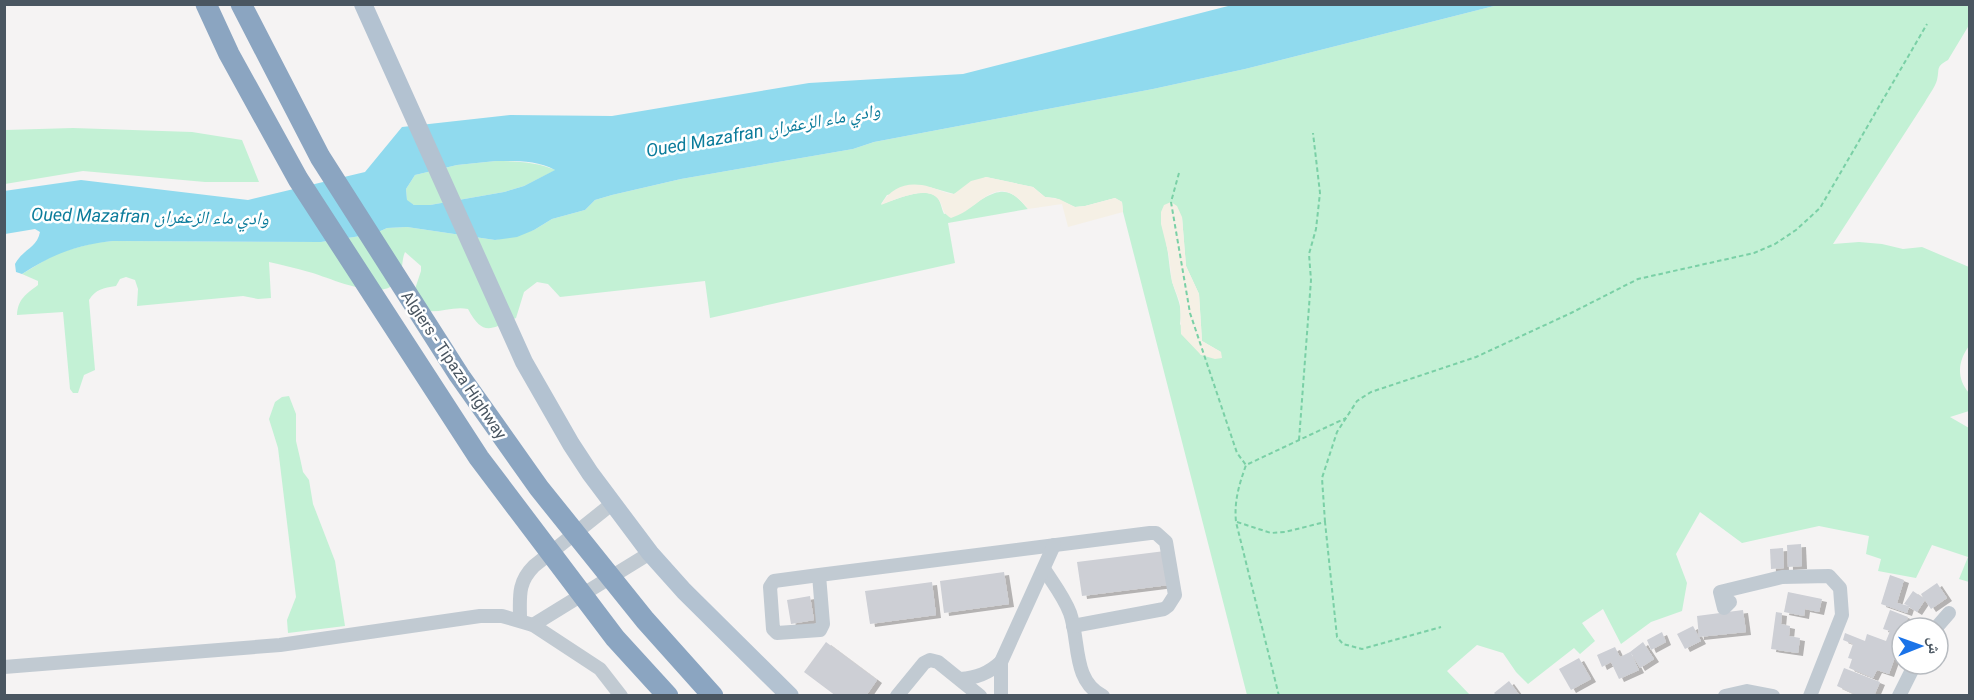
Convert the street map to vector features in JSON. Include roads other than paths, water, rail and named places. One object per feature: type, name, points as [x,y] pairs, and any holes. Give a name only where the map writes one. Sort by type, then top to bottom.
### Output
[{"type":"highway","name":"Algiers - Tipaza Highway","points":[[206,4],[230,54],[304,189],[479,458],[615,638],[668,696]]},
{"type":"highway","name":"Algiers - Tipaza Highway","points":[[241,4],[320,157],[459,375],[538,488],[645,620],[712,696]]},
{"type":"main road","points":[[363,4],[524,362],[565,434],[590,473],[650,553],[684,591],[790,696]]},
{"type":"street","points":[[526,623],[520,589],[525,575],[613,503]]},
{"type":"street","points":[[819,575],[823,624],[820,630],[780,633],[775,631],[770,587],[772,583],[819,575],[1150,533],[1156,533],[1166,542],[1175,596],[1168,606],[1164,609],[1073,626]]},
{"type":"street","points":[[1001,696],[1001,662],[1054,545]]},
{"type":"street","points":[[526,623],[650,553]]},
{"type":"street","points":[[1044,569],[1064,601],[1073,626],[1083,677],[1092,689],[1103,696]]},
{"type":"street","points":[[1730,602],[1724,608],[1720,592],[1782,577],[1829,576],[1840,588],[1842,615],[1810,696]]},
{"type":"street","points":[[4,667],[280,645],[480,616],[502,616],[526,623],[600,669],[621,696]]},
{"type":"street","points":[[897,696],[924,663],[930,660],[938,662],[980,696]]},
{"type":"street","points":[[960,679],[969,679],[987,673],[1001,662]]},
{"type":"street","points":[[1899,696],[1909,676]]},
{"type":"street","points":[[1725,696],[1747,691],[1773,696]]},
{"type":"water","name":"Oued Mazafran وادي ماء الزعفران","points":[[1232,5],[1498,5],[1245,69],[1153,89],[874,142],[853,149],[681,179],[612,195],[595,200],[585,210],[552,219],[517,237],[495,240],[407,227],[387,228],[374,234],[321,242],[113,241],[65,252],[22,274],[16,272],[15,264],[36,242],[40,232],[35,229],[5,234],[4,191],[81,180],[248,200],[365,172],[402,127],[510,115],[612,116],[809,83],[963,74]],"holes":[[[496,161],[534,163],[555,170],[524,186],[504,192],[430,205],[414,205],[407,200],[406,189],[415,175],[457,165]]]}]
